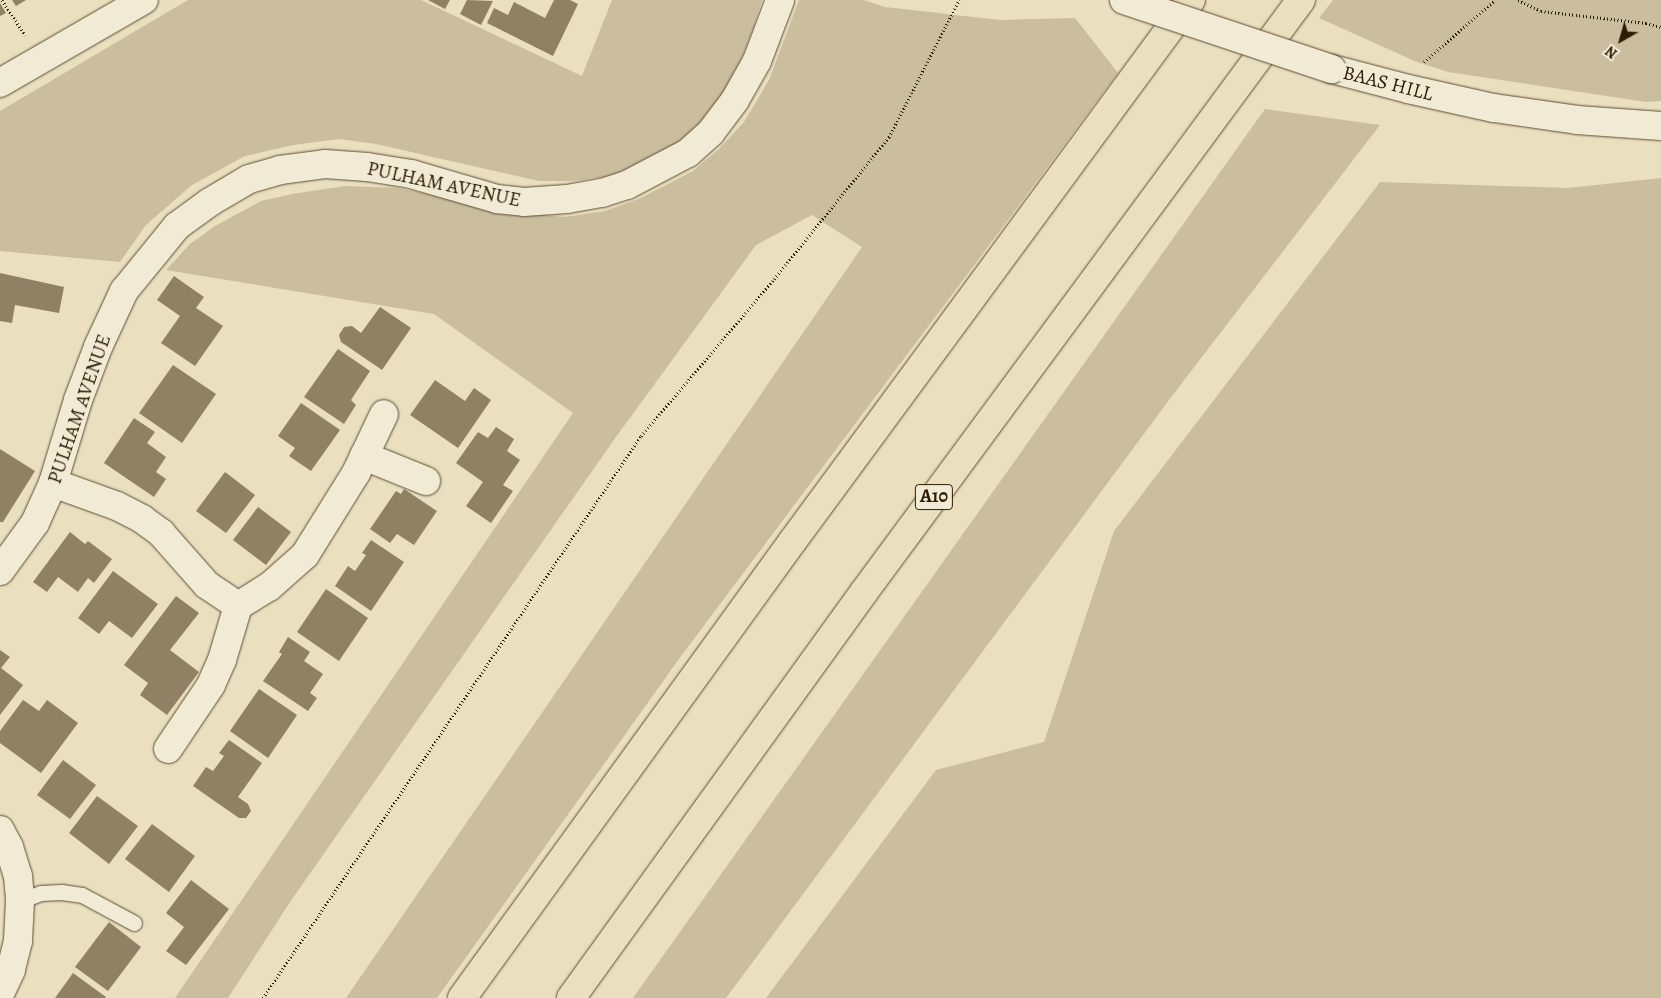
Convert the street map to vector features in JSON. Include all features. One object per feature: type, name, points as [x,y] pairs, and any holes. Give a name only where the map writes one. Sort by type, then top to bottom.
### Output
[{"type":"highway","points":[[462,998],[792,542],[1191,0]]},
{"type":"highway","name":"A10","points":[[570,998],[864,592],[1301,0]]},
{"type":"street","points":[[0,83],[144,0]]},
{"type":"street","name":"PULHAM AVENUE","points":[[0,571],[35,523],[53,483],[78,400],[98,347],[124,292],[177,226],[210,202],[249,179],[280,170],[325,164],[367,167],[411,174],[497,199],[524,202],[567,200],[602,193],[627,185],[688,153],[710,132],[736,100],[757,61],[780,0]]},
{"type":"street","name":"BAAS HILL","points":[[1124,0],[1332,69],[1408,90],[1494,108],[1577,120],[1661,126]]},
{"type":"street","points":[[168,749],[210,685],[222,660],[238,606],[269,586],[305,555],[364,456],[384,414]]},
{"type":"street","points":[[364,456],[426,481]]},
{"type":"street","points":[[53,483],[117,506],[142,519],[161,534],[207,585],[238,606]]},
{"type":"street","points":[[0,830],[9,847],[18,876],[20,901],[18,941],[11,970],[0,994]]},
{"type":"lane","points":[[20,901],[41,893],[61,892],[82,895],[134,922]]},
{"type":"path","points":[[2,0],[39,59]]},
{"type":"path","points":[[263,998],[641,436],[774,279],[889,137],[959,0]]},
{"type":"path","points":[[1420,65],[1495,0]]},
{"type":"path","points":[[1518,0],[1541,11],[1646,23],[1661,27]]},
{"type":"shaded area","points":[[188,0],[421,0],[582,76],[612,0],[762,0],[753,30],[736,72],[716,105],[698,126],[670,149],[636,167],[604,177],[574,181],[539,181],[376,144],[339,139],[293,145],[245,156],[192,185],[146,225],[120,262],[0,251],[0,111]]},
{"type":"shaded area","points":[[799,0],[863,0],[885,7],[1000,20],[1075,18],[1118,73],[679,659],[437,998],[346,998],[862,247],[812,215],[756,245],[616,437],[290,902],[228,998],[175,998],[573,413],[434,314],[166,270],[190,244],[215,226],[261,201],[292,194],[345,186],[398,188],[514,212],[565,217],[605,211],[641,198],[693,171],[719,149],[744,122],[769,80]]},
{"type":"shaded area","points":[[1333,0],[1661,0],[1661,101],[1646,102],[1448,72],[1417,62],[1319,18]]},
{"type":"shaded area","points":[[1265,109],[1380,125],[1172,396],[726,998],[633,998]]},
{"type":"shaded area","points":[[1661,178],[1661,998],[766,998],[936,770],[1044,742],[1114,531],[1380,182],[1568,188]]},
{"type":"building","points":[[12,0],[26,0],[16,6]]},
{"type":"building","points":[[428,0],[450,0],[445,9]]},
{"type":"building","points":[[467,0],[493,1],[481,25],[460,14]]},
{"type":"building","points":[[554,0],[570,0],[578,4],[553,56],[487,23],[494,8],[508,15],[514,2],[545,18]]},
{"type":"building","points":[[0,3],[6,13],[0,16]]},
{"type":"building","points":[[0,273],[64,287],[59,313],[15,305],[12,323],[0,321]]},
{"type":"building","points":[[174,276],[204,297],[196,308],[223,326],[195,366],[161,343],[180,316],[157,300]]},
{"type":"building","points":[[380,307],[411,328],[382,370],[341,342],[339,335],[344,327],[352,326],[361,333]]},
{"type":"building","points":[[338,349],[370,371],[351,400],[356,405],[344,424],[304,397]]},
{"type":"building","points":[[173,365],[216,394],[182,443],[139,413]]},
{"type":"building","points":[[435,380],[465,401],[474,388],[491,400],[458,448],[410,415]]},
{"type":"building","points":[[301,403],[340,430],[311,471],[289,456],[295,448],[278,436]]},
{"type":"building","points":[[134,418],[155,432],[147,443],[166,457],[156,472],[166,479],[154,497],[104,463]]},
{"type":"building","points":[[496,427],[514,439],[507,451],[520,460],[503,485],[513,491],[491,523],[466,506],[483,482],[456,463],[478,432],[488,438]]},
{"type":"building","points":[[0,449],[35,471],[3,522],[0,522]]},
{"type":"building","points":[[225,472],[255,495],[226,533],[196,511]]},
{"type":"building","points":[[404,489],[437,511],[414,545],[397,534],[390,543],[370,529],[396,491],[401,494]]},
{"type":"building","points":[[258,507],[291,532],[266,565],[233,540]]},
{"type":"building","points":[[70,532],[85,544],[88,541],[112,559],[94,583],[88,578],[78,592],[58,577],[47,592],[33,582]]},
{"type":"building","points":[[371,540],[404,562],[371,611],[335,586],[348,566],[355,571],[366,555],[362,553]]},
{"type":"building","points":[[113,571],[158,604],[132,638],[109,621],[99,634],[78,618]]},
{"type":"building","points":[[326,589],[368,618],[339,661],[297,632]]},
{"type":"building","points":[[176,596],[199,613],[170,650],[199,672],[167,715],[140,695],[148,683],[124,665]]},
{"type":"building","points":[[288,637],[310,652],[304,661],[323,674],[310,693],[317,698],[308,711],[263,681],[282,654],[279,652]]},
{"type":"building","points":[[0,650],[10,657],[1,668],[23,685],[0,715]]},
{"type":"building","points":[[259,689],[297,715],[268,758],[230,731]]},
{"type":"building","points":[[23,700],[39,711],[47,700],[78,723],[41,773],[0,743],[0,731]]},
{"type":"building","points":[[229,740],[262,763],[238,797],[248,804],[251,811],[246,818],[239,818],[193,786],[206,767],[213,771],[224,756],[219,753]]},
{"type":"building","points":[[63,760],[96,785],[70,819],[37,795]]},
{"type":"building","points":[[97,796],[138,826],[109,864],[69,833]]},
{"type":"building","points":[[152,824],[195,856],[169,892],[125,859]]},
{"type":"building","points":[[191,880],[229,909],[186,965],[166,951],[184,927],[166,913]]},
{"type":"building","points":[[109,922],[141,947],[108,991],[75,967]]},
{"type":"building","points":[[73,973],[106,997],[55,998]]}]
